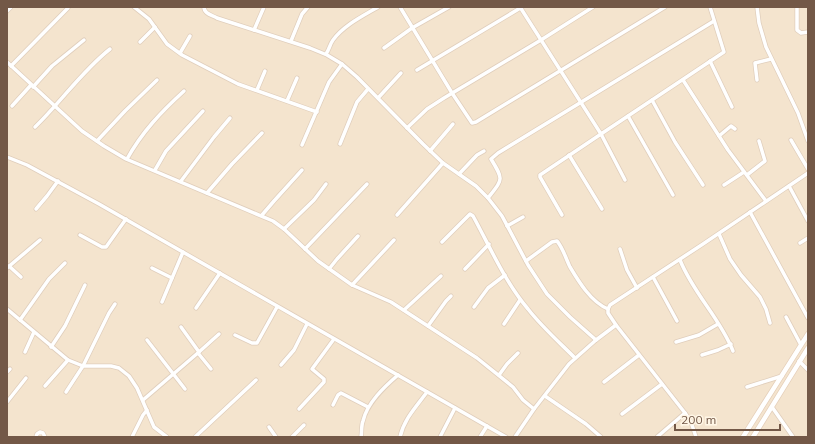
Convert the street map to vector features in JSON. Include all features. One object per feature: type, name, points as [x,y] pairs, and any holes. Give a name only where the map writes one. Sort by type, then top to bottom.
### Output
[{"type":"main road","points":[[743,437],[808,334]]},
{"type":"main road","points":[[753,437],[808,348]]},
{"type":"street","points":[[134,7],[149,19],[167,44],[180,53],[238,84],[317,112]]},
{"type":"street","points":[[204,7],[204,11],[207,13],[326,54],[342,64],[443,163],[476,186],[488,198],[495,206],[526,262],[547,294],[596,340]]},
{"type":"street","points":[[254,30],[264,7]]},
{"type":"street","points":[[291,41],[302,14],[308,7]]},
{"type":"street","points":[[326,54],[332,41],[338,34],[378,7]]},
{"type":"street","points":[[400,7],[472,123],[476,122],[665,7]]},
{"type":"street","points":[[384,48],[412,28],[449,7]]},
{"type":"street","points":[[417,70],[521,7],[601,134],[625,180]]},
{"type":"street","points":[[407,128],[427,109],[593,7]]},
{"type":"street","points":[[562,215],[540,175],[724,52],[710,7]]},
{"type":"street","points":[[757,7],[761,34],[771,59],[798,113],[808,141]]},
{"type":"street","points":[[797,7],[798,32],[808,32]]},
{"type":"street","points":[[11,66],[68,8]]},
{"type":"street","points":[[488,198],[500,181],[501,175],[491,159],[492,157],[714,21]]},
{"type":"street","points":[[140,42],[155,27]]},
{"type":"street","points":[[180,53],[190,36]]},
{"type":"street","points":[[12,106],[52,66],[84,40]]},
{"type":"street","points":[[35,127],[92,65],[110,49]]},
{"type":"street","points":[[757,80],[755,63],[771,59]]},
{"type":"street","points":[[7,62],[82,131],[98,142],[127,159],[262,215],[273,221],[329,269],[352,285],[381,297],[404,310],[477,358],[499,375],[534,409]]},
{"type":"street","points":[[710,62],[732,107]]},
{"type":"street","points":[[302,145],[329,82],[342,64]]},
{"type":"street","points":[[257,90],[265,71]]},
{"type":"street","points":[[378,98],[401,73]]},
{"type":"street","points":[[287,101],[297,78]]},
{"type":"street","points":[[98,142],[125,111],[157,80]]},
{"type":"street","points":[[683,80],[719,136],[766,201]]},
{"type":"street","points":[[340,144],[357,102],[368,89]]},
{"type":"street","points":[[127,159],[143,133],[184,91]]},
{"type":"street","points":[[652,100],[675,142],[703,185]]},
{"type":"street","points":[[155,170],[170,145],[188,129],[203,111]]},
{"type":"street","points":[[628,116],[673,195]]},
{"type":"street","points":[[181,181],[230,118]]},
{"type":"street","points":[[430,151],[453,124]]},
{"type":"street","points":[[719,136],[731,126],[735,129]]},
{"type":"street","points":[[207,193],[262,133]]},
{"type":"street","points":[[791,140],[808,169]]},
{"type":"street","points":[[724,185],[746,174],[766,161],[759,141]]},
{"type":"street","points":[[459,174],[477,155],[484,150]]},
{"type":"street","points":[[569,155],[602,208]]},
{"type":"street","points":[[7,157],[27,165],[58,181],[126,219],[505,437]]},
{"type":"street","points":[[397,215],[443,163]]},
{"type":"street","points":[[262,215],[302,170]]},
{"type":"street","points":[[691,437],[695,435],[691,422],[616,325],[608,313],[608,308],[610,305],[719,234],[808,173]]},
{"type":"street","points":[[36,209],[58,181]]},
{"type":"street","points":[[284,229],[314,200],[326,184]]},
{"type":"street","points":[[305,249],[367,184]]},
{"type":"street","points":[[789,186],[808,221]]},
{"type":"street","points":[[750,212],[808,318]]},
{"type":"street","points":[[442,242],[467,217],[472,214],[520,300],[540,324],[575,358]]},
{"type":"street","points":[[507,226],[523,217]]},
{"type":"street","points":[[80,235],[102,247],[106,247],[126,219]]},
{"type":"street","points":[[719,234],[730,259],[741,275],[760,297],[766,309],[770,323]]},
{"type":"street","points":[[329,269],[358,236]]},
{"type":"street","points":[[800,243],[808,238]]},
{"type":"street","points":[[21,277],[8,267],[40,240]]},
{"type":"street","points":[[352,285],[394,240]]},
{"type":"street","points":[[526,262],[552,242],[557,242],[570,267],[591,297],[608,308]]},
{"type":"street","points":[[465,269],[489,244]]},
{"type":"street","points":[[620,248],[627,270],[637,288]]},
{"type":"street","points":[[162,302],[183,252]]},
{"type":"street","points":[[680,260],[690,282],[711,311],[731,344],[733,351]]},
{"type":"street","points":[[20,320],[49,279],[65,263]]},
{"type":"street","points":[[152,268],[172,278]]},
{"type":"street","points":[[196,308],[220,273]]},
{"type":"street","points":[[474,307],[488,288],[505,275]]},
{"type":"street","points":[[404,310],[441,276]]},
{"type":"street","points":[[653,277],[677,321]]},
{"type":"street","points":[[51,347],[65,326],[85,285]]},
{"type":"street","points":[[428,326],[451,296]]},
{"type":"street","points":[[504,324],[520,300]]},
{"type":"street","points":[[66,392],[83,366],[109,313],[115,304]]},
{"type":"street","points":[[235,335],[252,343],[257,343],[277,307]]},
{"type":"street","points":[[7,309],[68,360],[83,366],[112,366],[119,368],[129,376],[137,388],[154,427],[167,437]]},
{"type":"street","points":[[786,317],[801,345]]},
{"type":"street","points":[[281,365],[294,350],[307,324]]},
{"type":"street","points":[[676,342],[699,335],[718,324]]},
{"type":"street","points":[[515,437],[562,372],[575,358],[616,325]]},
{"type":"street","points":[[181,327],[211,369]]},
{"type":"street","points":[[25,352],[34,332]]},
{"type":"street","points":[[143,400],[219,334]]},
{"type":"street","points":[[299,409],[324,382],[324,380],[312,369],[334,339]]},
{"type":"street","points":[[147,340],[185,389]]},
{"type":"street","points":[[702,355],[731,344]]},
{"type":"street","points":[[499,375],[518,353]]},
{"type":"street","points":[[604,382],[639,355]]},
{"type":"street","points":[[44,386],[68,360]]},
{"type":"street","points":[[799,361],[808,370]]},
{"type":"street","points":[[361,437],[362,424],[368,407],[383,389],[398,375]]},
{"type":"street","points":[[747,387],[782,375]]},
{"type":"street","points":[[7,402],[26,378]]},
{"type":"street","points":[[195,437],[256,380]]},
{"type":"street","points":[[622,414],[662,384]]},
{"type":"street","points":[[400,437],[401,430],[406,420],[427,392]]},
{"type":"street","points":[[333,405],[340,393],[351,397],[368,407]]},
{"type":"street","points":[[545,396],[586,424],[601,437]]},
{"type":"street","points":[[772,407],[793,437]]},
{"type":"street","points":[[440,437],[455,408]]},
{"type":"street","points":[[132,437],[147,410]]},
{"type":"street","points":[[657,437],[685,413]]},
{"type":"street","points":[[292,437],[304,425]]},
{"type":"street","points":[[480,437],[488,426]]},
{"type":"street","points":[[269,427],[276,437]]},
{"type":"street","points":[[36,437],[40,432],[44,432],[46,437]]},
{"type":"shaded area","points":[[7,7],[808,7],[808,437],[7,437]]}]
